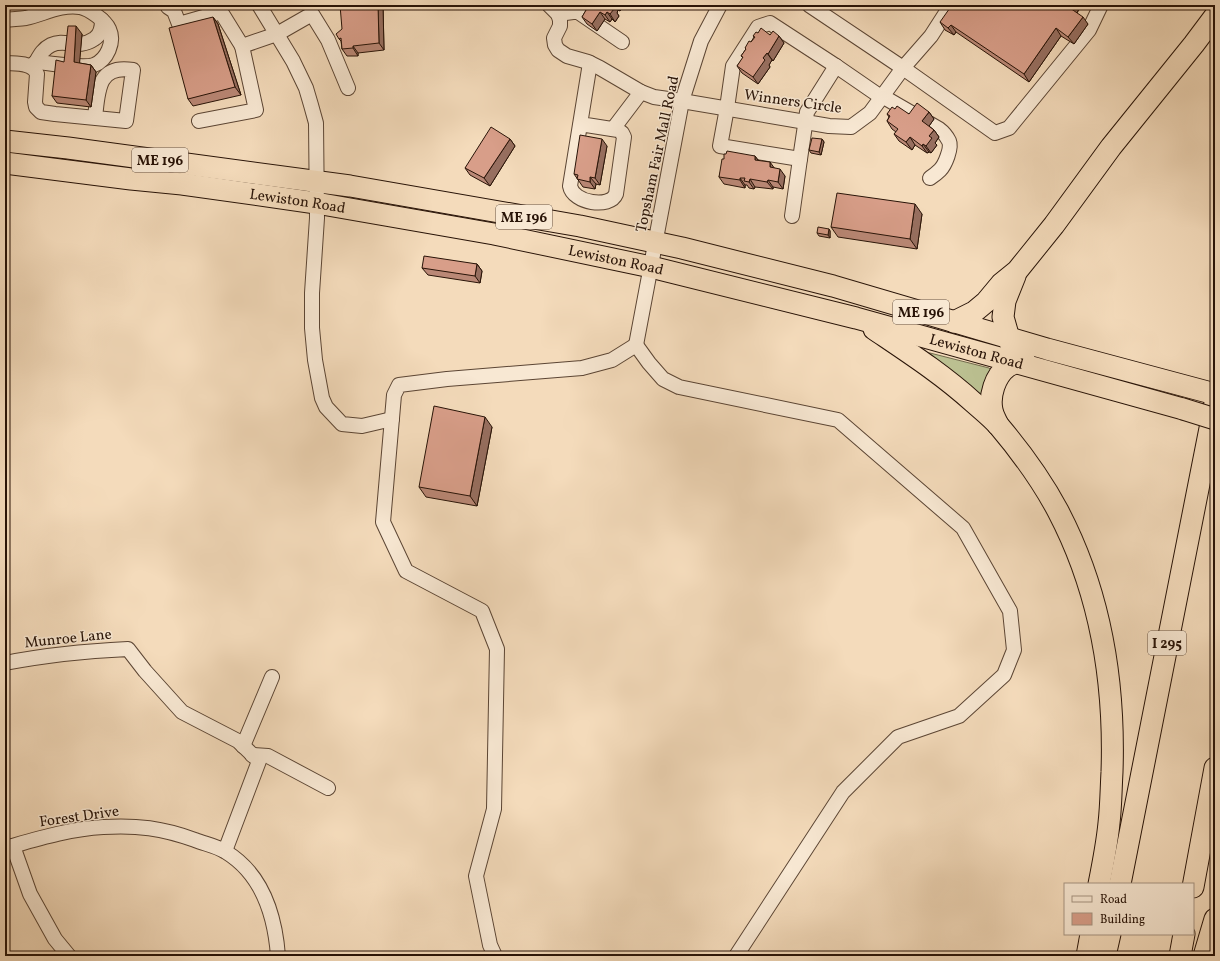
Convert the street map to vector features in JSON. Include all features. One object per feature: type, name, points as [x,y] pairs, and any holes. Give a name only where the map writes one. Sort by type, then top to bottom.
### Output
[{"type":"highway","points":[[954,322],[974,312],[1017,271],[1054,225],[1111,147],[1215,16]]},
{"type":"highway","name":"Lewiston Road","points":[[5,141],[68,148],[392,193],[580,226],[682,248],[833,286],[1008,338],[1215,394]]},
{"type":"highway","name":"Lewiston Road","points":[[5,163],[182,184],[316,203],[494,234],[651,267],[856,318],[1215,419]]},
{"type":"highway","points":[[1016,362],[1003,317],[1005,300],[1017,271]]},
{"type":"highway","points":[[856,318],[934,370],[966,396],[998,426],[1038,478],[1057,510],[1082,565],[1096,612],[1108,673],[1112,738],[1109,822],[1099,883]]},
{"type":"highway","points":[[998,426],[992,412],[992,391],[1002,373],[1006,368],[1016,362],[1047,349]]},
{"type":"highway","name":"I 295","points":[[1120,883],[1215,403]]},
{"type":"highway","points":[[1194,883],[1215,768]]},
{"type":"highway","points":[[1204,956],[1215,920]]},
{"type":"highway","points":[[1088,956],[1091,935]]},
{"type":"highway","points":[[1105,956],[1110,935]]},
{"type":"highway","points":[[1180,956],[1184,935]]},
{"type":"street","points":[[168,5],[168,7],[174,11],[179,24],[221,12],[242,46],[256,110],[199,122]]},
{"type":"street","points":[[259,5],[293,61],[306,88],[316,123],[317,218],[312,293],[312,328],[315,360],[322,398],[326,407],[342,424],[362,426],[392,420]]},
{"type":"street","name":"Topsham Fair Mall Road","points":[[636,345],[682,101],[701,41],[720,5]]},
{"type":"street","points":[[809,5],[903,68],[995,133],[1009,128],[1089,30],[1102,5]]},
{"type":"street","name":"Winners Circle","points":[[554,9],[560,20],[560,26],[554,38],[555,45],[558,50],[567,56],[590,63],[641,92],[654,97],[829,126],[851,126],[870,113],[903,68],[931,36],[950,5]]},
{"type":"street","points":[[5,20],[26,18],[67,6],[81,8],[91,12],[102,20],[109,29],[111,39],[109,50],[104,60],[104,76],[98,88],[95,118]]},
{"type":"street","points":[[242,46],[277,34],[311,9],[328,40],[348,88]]},
{"type":"street","points":[[554,9],[578,12],[622,42]]},
{"type":"street","points":[[102,20],[102,30],[94,40],[83,44],[61,42],[51,45],[42,52],[34,64],[37,74],[36,107],[41,112],[126,121],[133,70],[125,69],[104,76]]},
{"type":"street","points":[[800,159],[720,146],[727,108],[732,66],[758,27],[770,22],[882,96],[943,133],[950,144],[948,156],[940,170],[930,178]]},
{"type":"street","points":[[5,63],[86,66],[94,65],[104,60]]},
{"type":"street","points":[[580,124],[618,130],[624,137],[616,194],[615,198],[608,202],[603,203],[579,198],[571,190],[570,186],[580,124],[590,63]]},
{"type":"street","points":[[792,216],[807,112],[836,66]]},
{"type":"street","points":[[614,129],[641,92]]},
{"type":"street","points":[[495,956],[490,945],[476,876],[494,809],[497,649],[482,611],[406,571],[383,522],[394,395],[399,385],[447,379],[582,368],[612,360],[636,345],[663,379],[679,387],[838,420],[963,528],[1010,611],[1014,650],[1004,675],[959,716],[898,737],[843,792],[736,956]]},
{"type":"street","name":"Munroe Lane","points":[[5,663],[39,657],[128,649],[145,671],[182,712],[238,741],[247,750]]},
{"type":"street","points":[[247,750],[272,677]]},
{"type":"street","points":[[247,750],[268,756],[328,788]]},
{"type":"street","points":[[225,851],[259,761],[247,750]]},
{"type":"street","name":"Forest Drive","points":[[9,847],[48,835],[101,827],[125,826],[146,827],[175,833],[225,851],[248,870],[267,901],[277,937],[278,956]]},
{"type":"street","points":[[9,847],[30,894],[55,939],[69,956]]},
{"type":"green space","points":[[926,353],[989,368],[991,370],[985,403]]},
{"type":"building","points":[[340,5],[378,5],[379,43],[353,46],[353,48],[342,49],[341,38],[339,39],[336,34],[342,29]]},
{"type":"building","points":[[589,5],[611,5],[610,6],[614,9],[610,14],[607,12],[605,15],[600,12],[592,24],[582,17]]},
{"type":"building","points":[[952,5],[1072,5],[1070,8],[1083,17],[1068,37],[1056,28],[1024,74],[951,25],[948,28],[940,22]]},
{"type":"building","points":[[213,17],[235,87],[188,99],[169,28]]},
{"type":"building","points":[[68,26],[76,26],[74,62],[91,65],[86,100],[52,96],[56,60],[64,62]]},
{"type":"building","points":[[761,28],[770,35],[773,31],[779,36],[768,54],[767,53],[763,58],[765,60],[753,77],[737,66],[743,57],[741,56],[749,41],[751,42],[755,37],[753,36],[756,32],[758,33]]},
{"type":"building","points":[[917,103],[929,112],[922,121],[934,130],[929,136],[932,138],[926,146],[923,144],[922,146],[910,137],[906,142],[894,134],[898,129],[887,121],[890,116],[887,114],[892,107],[895,109],[897,106],[909,114]]},
{"type":"building","points":[[491,127],[510,139],[484,178],[465,168]]},
{"type":"building","points":[[580,135],[602,139],[595,178],[590,177],[590,182],[577,179],[578,175],[574,174]]},
{"type":"building","points":[[812,138],[822,139],[819,152],[809,150]]},
{"type":"building","points":[[727,151],[755,156],[755,160],[770,162],[770,167],[780,169],[778,182],[750,179],[749,182],[744,181],[745,178],[740,178],[740,180],[719,177],[722,159],[724,159],[724,154],[726,154]]},
{"type":"building","points":[[837,193],[915,204],[910,239],[831,227]]},
{"type":"building","points":[[818,227],[829,229],[828,235],[817,233]]},
{"type":"building","points":[[424,256],[477,264],[475,276],[422,268]]},
{"type":"building","points":[[434,406],[485,417],[470,496],[419,487]]}]
